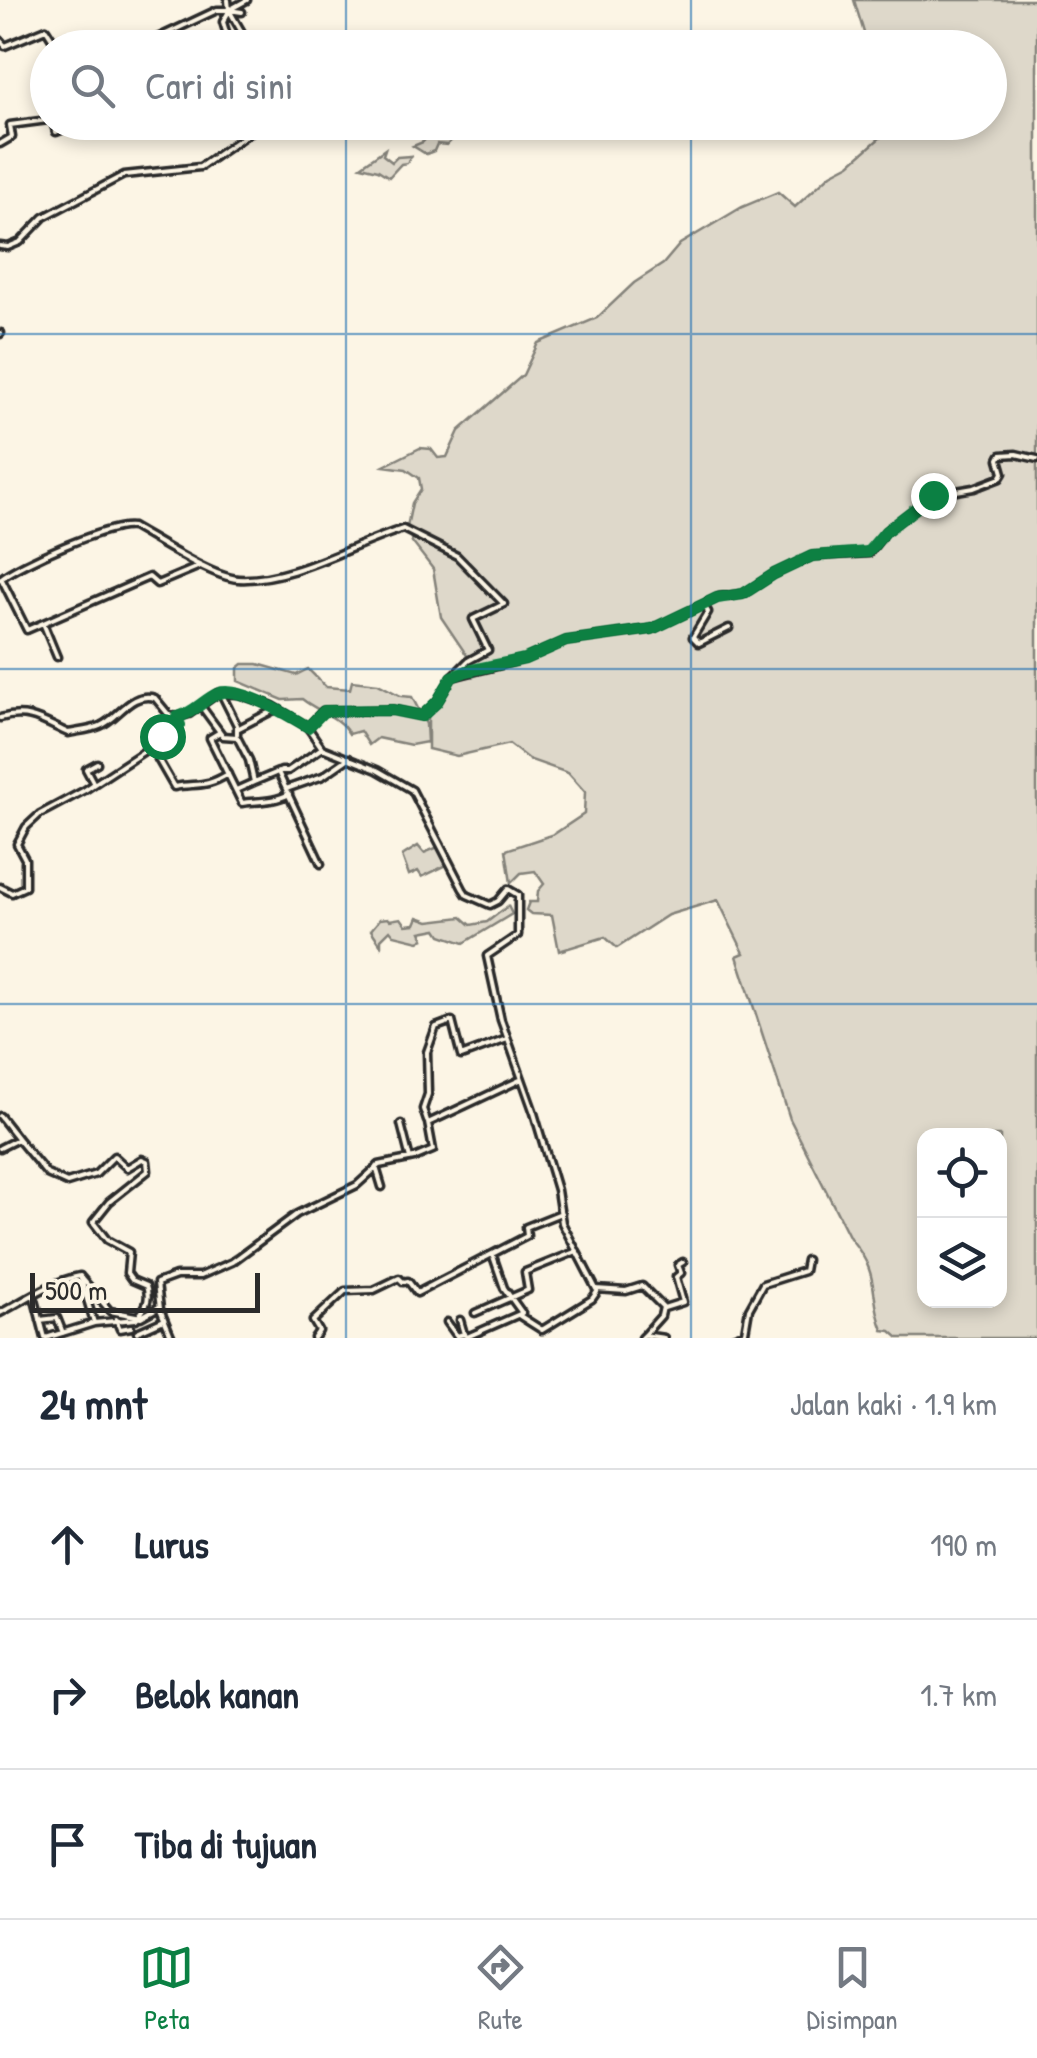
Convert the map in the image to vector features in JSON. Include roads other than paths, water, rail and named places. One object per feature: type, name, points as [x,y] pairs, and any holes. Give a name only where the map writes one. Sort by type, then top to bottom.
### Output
[{"type":"street","points":[[228,0],[229,10],[241,30]]},
{"type":"street","points":[[226,30],[223,22],[229,10],[247,0]]},
{"type":"street","points":[[174,30],[217,10],[242,12]]},
{"type":"street","points":[[0,40],[6,46],[30,36]]},
{"type":"street","points":[[0,144],[12,137],[10,125],[30,123]]},
{"type":"street","points":[[0,246],[20,242],[44,216],[124,175],[200,167],[239,140]]},
{"type":"street","points":[[452,677],[525,659],[566,641],[652,629],[722,596],[743,594],[767,577],[807,558],[868,552],[886,531],[933,495],[974,488],[1000,478],[1002,455],[1037,459]]},
{"type":"street","points":[[203,565],[156,584],[149,578],[24,628],[0,578],[86,538],[123,526],[237,579],[297,570],[406,530],[457,556],[504,604],[473,619],[487,650],[468,660],[422,716],[392,710],[324,711],[308,727]]},
{"type":"street","points":[[704,606],[708,612],[693,637],[696,642],[729,628]]},
{"type":"street","points":[[42,624],[57,657]]},
{"type":"street","points":[[221,693],[254,782]]},
{"type":"street","points":[[0,718],[30,714],[68,732],[105,724],[116,712],[150,696],[169,715],[177,717],[221,693],[239,694],[276,708],[308,727],[322,748],[381,772],[412,790],[467,894],[490,905],[508,890],[518,895],[518,935],[487,956],[507,1040],[561,1213],[598,1292]]},
{"type":"street","points":[[201,706],[220,732],[237,737]]},
{"type":"street","points":[[237,729],[276,708]]},
{"type":"street","points":[[0,887],[12,893],[25,887],[25,859],[17,844],[26,827],[36,822],[40,814],[151,747],[157,738],[180,725],[177,717]]},
{"type":"street","points":[[220,732],[210,738],[244,804],[278,800],[349,758]]},
{"type":"street","points":[[151,747],[174,787],[189,783],[210,785],[229,773]]},
{"type":"street","points":[[236,790],[289,771],[322,748]]},
{"type":"street","points":[[94,784],[86,770],[98,763]]},
{"type":"street","points":[[278,772],[321,864]]},
{"type":"street","points":[[172,1338],[159,1307],[158,1282],[176,1276],[200,1276],[232,1262],[297,1214],[357,1185],[376,1167],[434,1149],[423,1109],[428,1094],[428,1052],[436,1027],[452,1021],[461,1056],[507,1040]]},
{"type":"street","points":[[428,1122],[522,1079]]},
{"type":"street","points":[[0,1116],[48,1174],[68,1183],[96,1174],[114,1156],[127,1168],[142,1159],[147,1161],[148,1171],[109,1202],[93,1222],[107,1240],[130,1252],[128,1276],[147,1288],[148,1303],[138,1317]]},
{"type":"street","points":[[401,1124],[410,1159]]},
{"type":"street","points":[[0,1148],[18,1139]]},
{"type":"street","points":[[376,1167],[382,1186]]},
{"type":"street","points":[[409,1298],[526,1236],[527,1226],[561,1213]]},
{"type":"street","points":[[475,1313],[530,1288],[524,1272],[577,1251]]},
{"type":"street","points":[[448,1322],[456,1336],[468,1337],[522,1311],[503,1287],[493,1256]]},
{"type":"street","points":[[730,1338],[745,1332],[749,1309],[764,1284],[804,1271],[806,1260]]},
{"type":"street","points":[[664,1308],[683,1302],[676,1277],[681,1273],[678,1265],[683,1262]]},
{"type":"street","points":[[80,1276],[110,1310],[138,1317]]},
{"type":"street","points":[[0,1312],[51,1284],[80,1276]]},
{"type":"street","points":[[80,1276],[94,1323]]},
{"type":"street","points":[[314,1338],[319,1331],[313,1321],[348,1290],[376,1290],[400,1278],[403,1282],[408,1280],[415,1292]]},
{"type":"street","points":[[518,1315],[542,1330],[598,1292],[639,1286],[664,1308]]},
{"type":"street","points":[[34,1296],[46,1338],[94,1323],[138,1317],[159,1307]]},
{"type":"street","points":[[642,1336],[662,1316],[664,1308]]},
{"type":"street","points":[[40,1320],[56,1318],[63,1333]]},
{"type":"street","points":[[116,1319],[120,1330],[130,1327]]},
{"type":"street","points":[[137,1332],[164,1320]]},
{"type":"street","points":[[460,1320],[464,1334]]},
{"type":"street","points":[[642,1336],[664,1338]]}]
